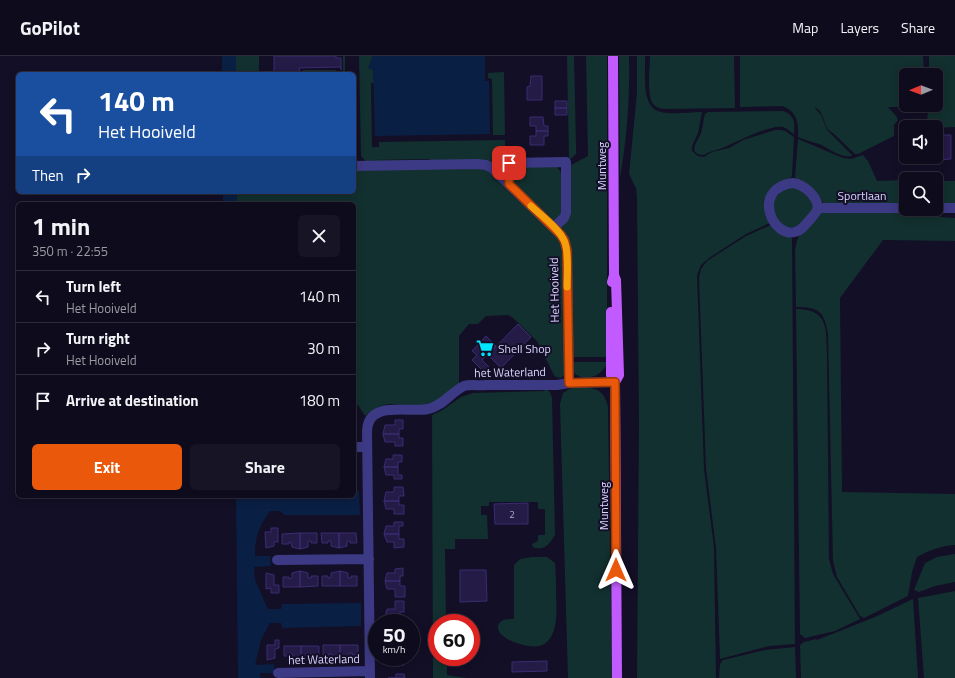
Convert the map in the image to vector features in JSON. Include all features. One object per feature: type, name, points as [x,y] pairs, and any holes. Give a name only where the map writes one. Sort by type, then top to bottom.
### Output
[{"type":"main road","name":"Muntweg","points":[[613,56],[614,276],[616,280],[619,375],[615,382],[617,678]]},
{"type":"street","points":[[509,184],[509,163],[566,162],[566,213],[564,218],[554,228]]},
{"type":"street","name":"Het Hooiveld","points":[[356,166],[481,164],[492,168],[554,228],[564,239],[567,251],[569,383]]},
{"type":"street","points":[[793,183],[798,184],[808,190],[815,198],[818,208],[816,214],[802,229],[792,232],[783,230],[776,225],[770,214],[769,205],[771,198],[777,190],[783,185],[793,183]]},
{"type":"street","name":"Sportlaan","points":[[818,208],[899,208]]},
{"type":"street","points":[[943,208],[955,208]]},
{"type":"street","points":[[569,383],[615,382]]},
{"type":"street","name":"het Waterland","points":[[278,673],[370,675],[367,447],[368,422],[373,415],[380,411],[429,409],[442,403],[465,386],[556,385],[569,383]]},
{"type":"street","points":[[356,447],[367,447]]},
{"type":"street","points":[[277,560],[369,559]]},
{"type":"green space","points":[[236,56],[259,56],[259,72],[236,72]]},
{"type":"green space","points":[[343,56],[345,56],[345,72],[343,72]]},
{"type":"green space","points":[[359,56],[373,56],[369,67],[373,69],[374,83],[371,83],[372,147],[379,147],[379,142],[505,140],[505,150],[503,150],[502,156],[505,156],[504,169],[502,170],[366,162],[361,156]],"holes":[[[430,159],[430,160],[372,160]]]},
{"type":"green space","points":[[567,56],[574,56],[576,145],[576,154],[569,160]]},
{"type":"green space","points":[[586,56],[607,56],[607,357],[574,357],[560,227],[569,166],[588,156]]},
{"type":"green space","points":[[619,56],[629,56],[626,133],[620,178]]},
{"type":"green space","points":[[637,56],[645,56],[647,97],[654,109],[661,112],[671,113],[702,112],[698,133],[692,146],[692,151],[698,156],[704,157],[712,152],[729,148],[743,140],[775,130],[785,131],[794,137],[792,176],[789,180],[771,193],[772,222],[746,234],[709,258],[701,265],[697,275],[704,469],[714,547],[716,678],[637,678],[639,424],[637,199],[636,188],[629,174],[637,93]]},
{"type":"green space","points":[[650,56],[734,56],[735,108],[661,109],[657,107],[652,101],[649,89]]},
{"type":"green space","points":[[740,56],[923,56],[924,68],[899,68],[899,107],[888,107],[898,120],[894,125],[894,136],[858,154],[855,154],[828,129],[821,113],[814,107],[821,115],[827,130],[852,155],[851,156],[842,156],[819,144],[798,137],[796,118],[787,108],[782,106],[740,107]]},
{"type":"green space","points":[[929,56],[955,56],[955,127],[943,128],[943,120],[927,120],[928,112],[943,112],[943,68],[929,68]]},
{"type":"green space","points":[[303,70],[336,70],[336,72],[303,72]]},
{"type":"green space","points":[[504,72],[505,135],[493,135],[492,79],[488,78],[488,73]]},
{"type":"green space","points":[[783,111],[792,117],[794,134],[783,127],[771,128],[704,155],[699,154],[694,150],[701,133],[705,114],[708,112]]},
{"type":"green space","points":[[798,139],[843,158],[851,159],[863,155],[868,161],[877,181],[899,180],[899,206],[825,204],[798,182],[795,177]]},
{"type":"green space","points":[[513,167],[557,167],[560,171],[563,182],[563,213],[554,222],[514,182]]},
{"type":"green space","points":[[483,168],[494,176],[510,193],[551,230],[562,245],[565,374],[561,378],[554,375],[537,341],[512,317],[508,315],[486,316],[478,324],[469,324],[459,336],[459,384],[451,391],[431,403],[419,405],[383,405],[365,416],[358,405],[356,405],[356,202],[237,202],[237,194],[356,194],[356,170]]},
{"type":"green space","points":[[943,181],[955,181],[955,206],[943,206]]},
{"type":"green space","points":[[786,186],[806,191],[815,207],[801,227],[783,227],[773,210],[773,202]]},
{"type":"green space","points":[[860,210],[899,212],[899,216],[937,216],[955,218],[955,241],[883,240],[840,298],[842,492],[955,494],[955,545],[935,549],[917,557],[912,572],[908,596],[864,618],[860,616],[837,577],[833,561],[828,334],[825,320],[815,309],[796,307],[795,250],[797,240],[820,213],[825,211]]},
{"type":"green space","points":[[773,224],[791,236],[792,239],[795,644],[769,646],[720,659],[716,548],[706,469],[699,278],[701,269],[707,261],[746,236]]},
{"type":"green space","points":[[796,309],[807,310],[815,313],[824,322],[827,355],[829,559],[833,574],[860,619],[835,631],[805,638],[800,634]]},
{"type":"green space","points":[[607,362],[602,371],[588,378],[578,376],[574,373],[573,363]]},
{"type":"green space","points":[[571,388],[590,388],[599,391],[606,400],[608,407],[612,678],[568,678],[560,404],[563,393]]},
{"type":"green space","points":[[545,389],[550,392],[552,398],[555,534],[547,546],[541,548],[533,547],[532,544],[538,541],[538,535],[545,535],[545,509],[538,509],[538,502],[489,502],[489,506],[481,506],[481,515],[487,515],[488,539],[455,539],[455,549],[445,549],[446,614],[433,614],[432,415],[441,411],[461,397],[473,393],[544,391]]},
{"type":"green space","points":[[955,554],[955,582],[935,586],[919,592],[914,590],[925,563],[937,557]]},
{"type":"green space","points":[[547,557],[555,563],[556,621],[551,637],[546,643],[539,646],[529,646],[512,641],[503,636],[498,628],[498,624],[502,621],[506,619],[514,619],[514,565],[520,559]]},
{"type":"green space","points":[[955,591],[955,678],[924,678],[918,598]]},
{"type":"green space","points":[[913,599],[918,678],[801,678],[800,645],[804,642],[817,640],[875,617]]},
{"type":"green space","points":[[795,647],[796,678],[719,678],[720,664],[723,660],[765,650]]},
{"type":"green space","points":[[433,666],[447,666],[447,675],[466,678],[433,678]]},
{"type":"water","points":[[222,56],[236,56],[236,72],[222,72]]},
{"type":"water","points":[[373,56],[485,56],[485,81],[489,81],[490,134],[375,136],[373,70],[368,68]]},
{"type":"water","points":[[223,194],[237,194],[237,202],[223,202]]},
{"type":"water","points":[[356,491],[359,491],[360,515],[285,515],[280,511],[270,511],[258,532],[255,556],[270,556],[271,566],[254,567],[255,580],[268,609],[281,609],[282,604],[361,603],[361,626],[282,628],[281,623],[270,623],[261,640],[255,665],[274,664],[274,673],[260,673],[260,678],[238,678],[236,498],[356,498]]},
{"type":"building","points":[[274,56],[336,56],[336,58],[341,58],[341,67],[299,68],[300,72],[274,72]]},
{"type":"building","points":[[531,76],[542,76],[542,100],[527,100],[527,87],[530,86]]},
{"type":"building","points":[[555,101],[567,101],[567,108],[555,108]]},
{"type":"building","points":[[555,108],[567,108],[567,115],[555,115]]},
{"type":"building","points":[[530,117],[543,117],[544,126],[548,126],[548,131],[536,131],[536,126],[530,126]]},
{"type":"building","points":[[536,131],[548,131],[548,136],[544,136],[544,145],[530,145],[530,136],[536,136]]},
{"type":"building","points":[[943,135],[951,135],[951,159],[943,160]]},
{"type":"building","points":[[518,324],[531,337],[501,368],[488,355]]},
{"type":"building","points":[[486,336],[496,346],[482,360],[489,367],[484,372],[472,360],[477,355],[472,351]]},
{"type":"building","points":[[395,420],[403,420],[403,429],[399,429],[399,434],[383,434],[385,425],[395,425]]},
{"type":"building","points":[[383,434],[399,434],[399,438],[403,438],[403,446],[395,446],[395,442],[385,442]]},
{"type":"building","points":[[393,455],[402,455],[402,462],[398,462],[398,467],[384,467],[386,459],[393,459]]},
{"type":"building","points":[[384,467],[398,467],[398,475],[402,475],[402,479],[394,479],[394,475],[386,475]]},
{"type":"building","points":[[394,487],[403,487],[404,496],[399,496],[399,501],[384,501],[386,492],[394,492]]},
{"type":"building","points":[[384,501],[399,501],[399,505],[404,505],[404,514],[394,514],[394,509],[386,509]]},
{"type":"building","points":[[528,503],[528,524],[495,524],[494,504]]},
{"type":"building","points":[[394,522],[403,522],[403,526],[399,526],[399,534],[384,534],[386,526],[394,526]]},
{"type":"building","points":[[271,528],[278,528],[278,542],[274,542],[274,546],[266,548],[265,532],[271,532]]},
{"type":"building","points":[[300,533],[300,549],[292,547],[291,542],[289,542],[289,544],[282,544],[282,534]]},
{"type":"building","points":[[300,533],[317,533],[317,543],[311,543],[311,541],[308,541],[308,547],[300,549]]},
{"type":"building","points":[[321,533],[339,533],[339,548],[331,546],[331,541],[328,541],[328,543],[322,543]]},
{"type":"building","points":[[339,533],[356,533],[357,543],[350,543],[350,541],[347,541],[347,546],[339,548]]},
{"type":"building","points":[[384,534],[399,534],[399,539],[404,539],[404,547],[394,548],[394,542],[387,542]]},
{"type":"building","points":[[403,568],[403,576],[400,576],[400,581],[385,581],[387,573],[395,573],[395,569]]},
{"type":"building","points":[[460,570],[486,570],[487,601],[460,602]]},
{"type":"building","points":[[300,571],[308,573],[308,578],[311,578],[311,576],[318,576],[318,586],[300,587]]},
{"type":"building","points":[[300,571],[300,587],[283,587],[283,577],[289,577],[289,579],[292,578],[292,573]]},
{"type":"building","points":[[340,571],[348,573],[348,578],[351,578],[351,576],[357,576],[357,586],[340,586]]},
{"type":"building","points":[[340,571],[340,586],[322,586],[322,576],[328,576],[328,578],[331,578],[331,573]]},
{"type":"building","points":[[266,573],[274,575],[274,585],[279,585],[279,593],[271,593],[271,588],[266,589]]},
{"type":"building","points":[[385,581],[400,581],[400,586],[405,586],[405,597],[395,597],[395,589],[387,589]]},
{"type":"building","points":[[395,601],[404,601],[404,612],[400,612],[400,614],[386,614],[387,609],[395,609]]},
{"type":"building","points":[[275,640],[279,640],[279,648],[275,649],[275,658],[267,660],[267,645],[275,645]]},
{"type":"building","points":[[323,645],[340,645],[340,661],[332,659],[332,654],[323,655]]},
{"type":"building","points":[[340,645],[358,645],[358,655],[352,655],[352,653],[349,653],[349,658],[340,661]]},
{"type":"building","points":[[284,646],[301,646],[301,661],[293,659],[293,654],[290,654],[290,656],[284,656]]},
{"type":"building","points":[[301,646],[319,646],[319,656],[312,656],[312,654],[310,654],[310,659],[301,661]]},
{"type":"building","points":[[547,661],[547,671],[512,672],[512,662]]},
{"type":"building","points":[[396,674],[404,674],[405,678],[396,678]]},
{"type":"slow traffic","points":[[531,206],[564,239],[567,251],[567,287]]},
{"type":"place","name":"Shell Shop","points":[[485,348]]},
{"type":"route","points":[[509,163],[509,184],[561,235],[565,242],[567,251],[569,383],[615,382],[616,570]]}]
